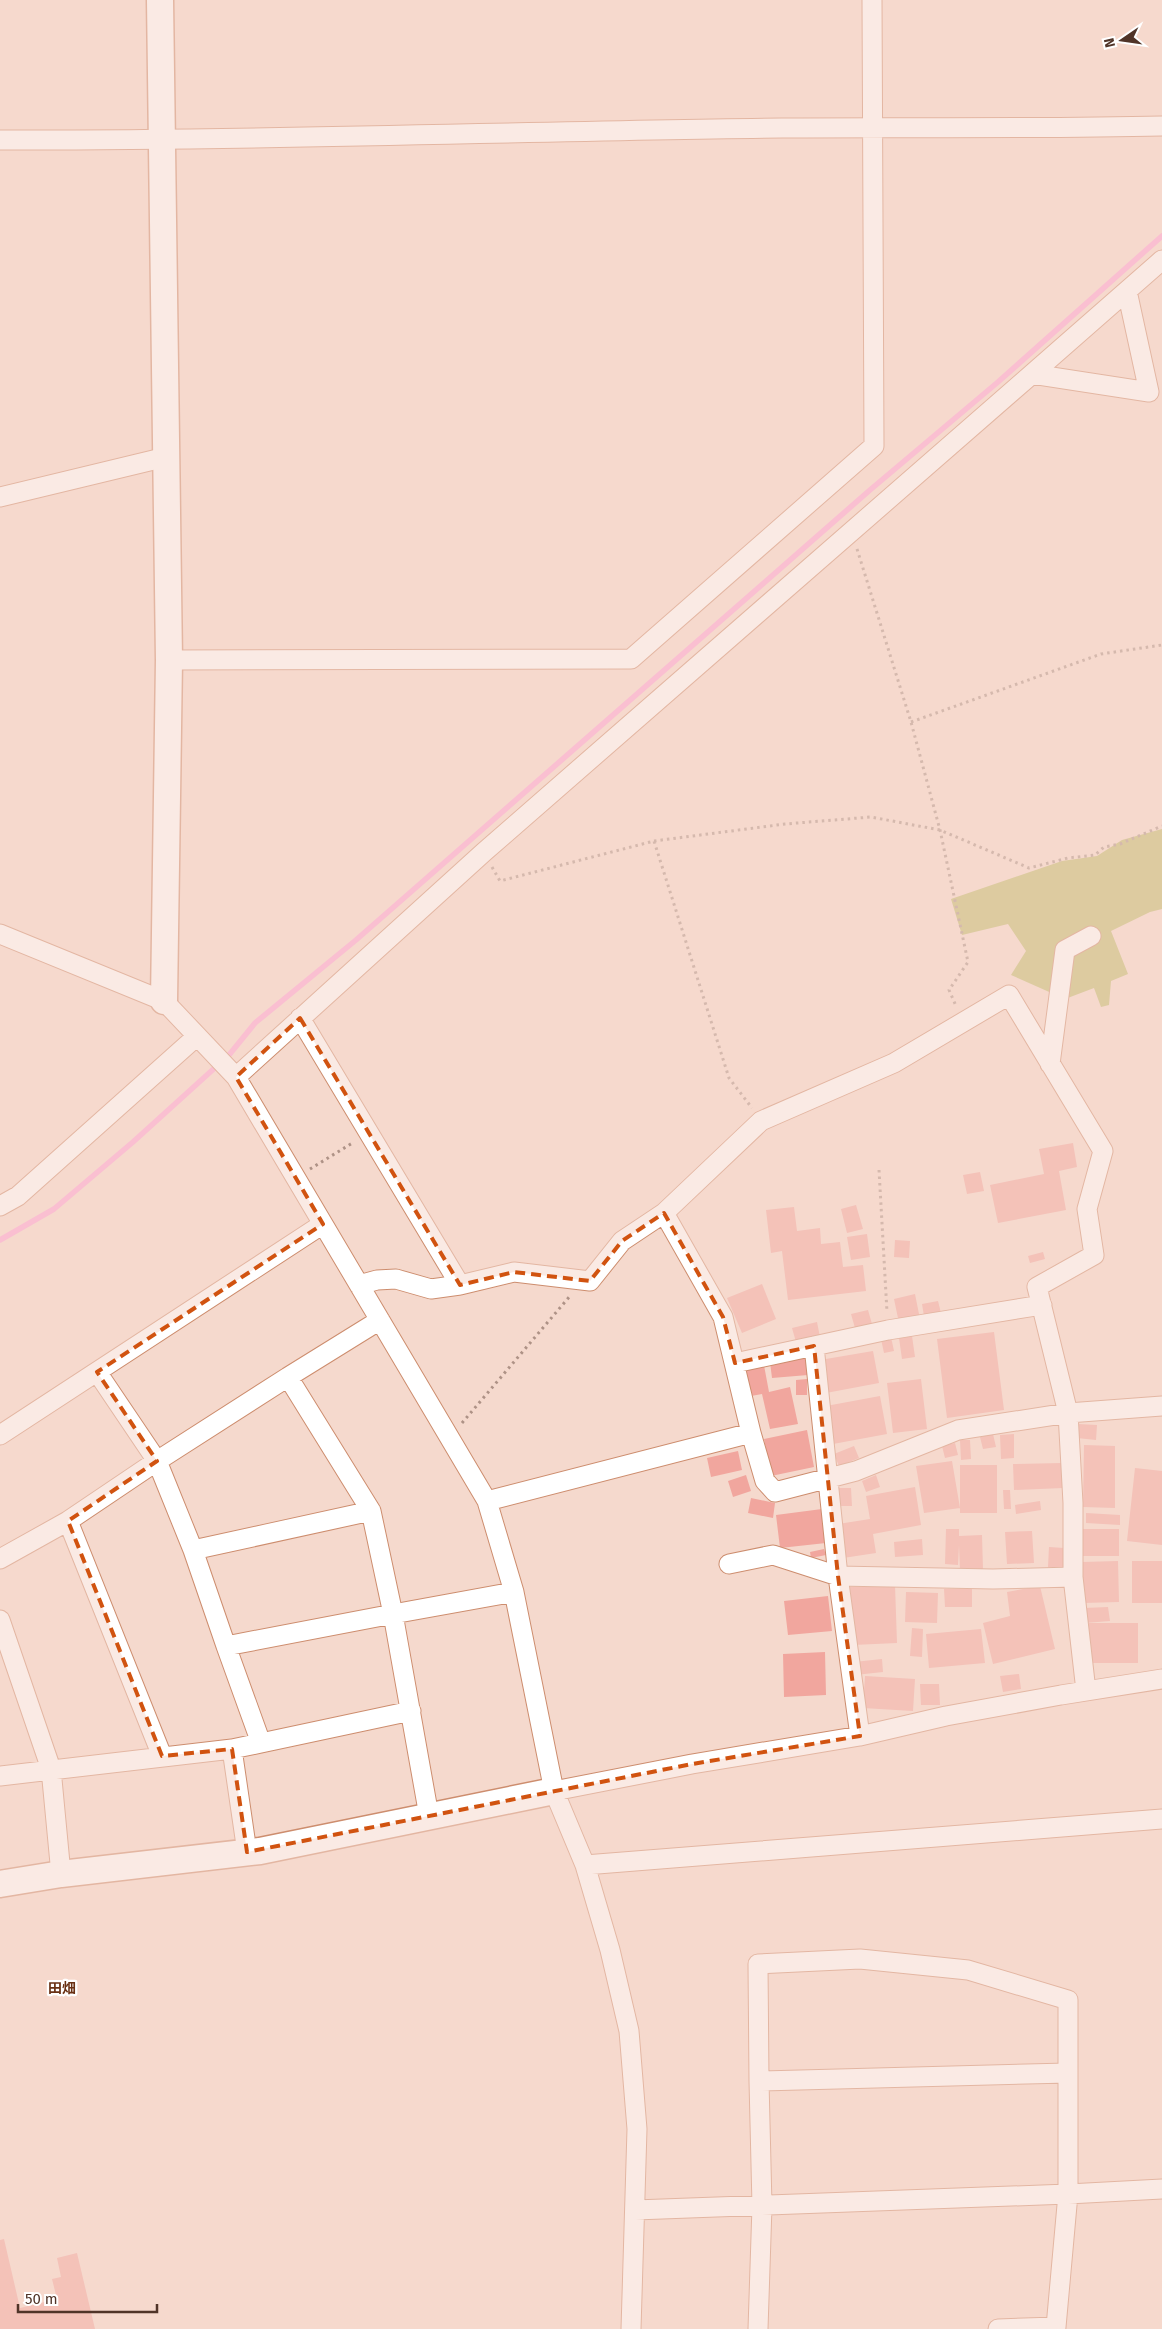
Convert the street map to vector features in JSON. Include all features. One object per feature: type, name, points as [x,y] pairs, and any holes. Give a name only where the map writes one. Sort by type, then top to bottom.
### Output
[{"type":"street","points":[[160,0],[169,660],[164,1001]]},
{"type":"street","points":[[169,660],[631,659],[874,446],[872,0]]},
{"type":"street","points":[[0,140],[162,141],[773,128],[1162,126]]},
{"type":"street","points":[[236,1077],[484,852],[1162,260]]},
{"type":"street","points":[[1032,374],[1149,392],[1127,291]]},
{"type":"street","points":[[0,497],[166,457]]},
{"type":"street","points":[[0,934],[164,1001],[196,1037],[236,1077],[449,1439],[488,1501],[514,1592],[554,1791],[585,1865],[610,1950],[628,2030],[637,2129],[631,2329]]},
{"type":"street","points":[[1050,1064],[1065,950],[1091,936]]},
{"type":"street","points":[[359,1285],[376,1280],[396,1279],[430,1289],[460,1285],[514,1272],[590,1281],[622,1241],[664,1213],[761,1120],[894,1063],[1009,994],[1103,1151],[1087,1210],[1094,1255],[1037,1287],[1068,1413],[1074,1503],[1073,1577],[1086,1691]]},
{"type":"street","points":[[300,1018],[460,1285]]},
{"type":"street","points":[[0,1206],[18,1196],[196,1037]]},
{"type":"street","points":[[664,1213],[723,1317],[751,1433],[765,1481],[775,1492],[856,1471],[958,1430],[1068,1413],[1162,1406]]},
{"type":"street","points":[[0,1435],[323,1224]]},
{"type":"street","points":[[735,1364],[888,1330],[1042,1305]]},
{"type":"street","points":[[0,1559],[68,1522],[157,1461],[380,1320]]},
{"type":"street","points":[[814,1346],[838,1576],[860,1736]]},
{"type":"street","points":[[97,1372],[157,1461],[193,1550],[261,1743]]},
{"type":"street","points":[[288,1377],[371,1511],[393,1614],[429,1816]]},
{"type":"street","points":[[488,1501],[751,1433]]},
{"type":"street","points":[[193,1550],[371,1511]]},
{"type":"street","points":[[68,1522],[162,1756]]},
{"type":"street","points":[[729,1564],[773,1555],[838,1576],[993,1579],[1073,1577]]},
{"type":"street","points":[[226,1646],[514,1592]]},
{"type":"street","points":[[0,1620],[51,1769],[61,1874]]},
{"type":"street","points":[[0,1884],[61,1874],[247,1852],[692,1764],[860,1736],[946,1716],[1162,1679]]},
{"type":"street","points":[[0,1776],[232,1749],[410,1711]]},
{"type":"street","points":[[232,1749],[247,1852]]},
{"type":"street","points":[[585,1865],[1162,1818]]},
{"type":"street","points":[[758,2329],[762,2206],[758,1964],[860,1959],[968,1970],[1068,2000],[1068,2194],[1056,2328],[998,2329]]},
{"type":"street","points":[[759,2082],[1068,2074]]},
{"type":"street","points":[[635,2210],[1162,2189]]},
{"type":"path","points":[[852,532],[911,722],[940,830],[968,962],[949,990],[963,1022]]},
{"type":"path","points":[[911,722],[1101,654],[1162,645]]},
{"type":"path","points":[[484,852],[500,881],[654,841],[785,824],[871,817],[940,830],[1029,868],[1068,858],[1094,855],[1104,847],[1120,844],[1162,826]]},
{"type":"path","points":[[654,841],[728,1078],[761,1120]]},
{"type":"path","points":[[295,1178],[369,1134]]},
{"type":"path","points":[[879,1170],[888,1330]]},
{"type":"path","points":[[449,1439],[584,1281]]},
{"type":"highlighted area","points":[[300,1018],[460,1285],[514,1272],[590,1281],[622,1241],[664,1213],[723,1317],[735,1363],[814,1346],[838,1576],[860,1736],[692,1764],[247,1852],[232,1749],[162,1756],[68,1521],[157,1461],[97,1372],[323,1224],[236,1077]]},
{"type":"shaded area","points":[[1162,829],[1162,909],[1150,912],[1111,931],[1128,974],[1111,981],[1109,1005],[1101,1007],[1094,988],[1065,999],[1011,975],[1026,951],[1008,924],[962,935],[951,899],[1062,861],[1097,856],[1122,840]]},
{"type":"building","points":[[1073,1143],[1077,1167],[1059,1171],[1066,1210],[998,1223],[990,1185],[1044,1174],[1039,1149]]},
{"type":"building","points":[[980,1172],[984,1191],[967,1194],[963,1175]]},
{"type":"building","points":[[856,1205],[863,1229],[847,1233],[841,1209]]},
{"type":"building","points":[[794,1207],[797,1231],[820,1228],[821,1244],[840,1242],[843,1267],[863,1265],[866,1291],[788,1300],[782,1251],[771,1253],[766,1210]]},
{"type":"building","points":[[867,1234],[870,1257],[851,1260],[847,1237]]},
{"type":"building","points":[[895,1240],[910,1241],[909,1258],[894,1257]]},
{"type":"building","points":[[1043,1252],[1045,1259],[1030,1263],[1028,1256]]},
{"type":"building","points":[[762,1284],[776,1319],[742,1333],[727,1298]]},
{"type":"building","points":[[915,1294],[920,1319],[899,1323],[894,1299]]},
{"type":"building","points":[[938,1301],[941,1313],[924,1316],[922,1304]]},
{"type":"building","points":[[868,1310],[872,1324],[855,1328],[851,1314]]},
{"type":"building","points":[[817,1322],[820,1337],[796,1342],[792,1328]]},
{"type":"building","points":[[994,1332],[1004,1410],[947,1418],[937,1339]]},
{"type":"building","points":[[912,1336],[915,1357],[902,1359],[899,1338]]},
{"type":"building","points":[[891,1337],[894,1351],[884,1353],[881,1339]]},
{"type":"building","points":[[873,1351],[879,1383],[826,1393],[820,1360]]},
{"type":"building","points":[[806,1358],[808,1375],[772,1378],[770,1362]]},
{"type":"building","points":[[763,1360],[769,1392],[790,1387],[798,1424],[770,1429],[762,1394],[751,1396],[745,1363]]},
{"type":"building","points":[[807,1379],[807,1395],[796,1395],[796,1380]]},
{"type":"building","points":[[921,1379],[927,1429],[893,1433],[887,1383]]},
{"type":"building","points":[[880,1396],[887,1434],[833,1444],[826,1406]]},
{"type":"building","points":[[1078,1424],[1097,1425],[1096,1440],[1077,1438]]},
{"type":"building","points":[[807,1430],[814,1467],[771,1476],[764,1439]]},
{"type":"building","points":[[993,1434],[996,1447],[983,1449],[980,1437]]},
{"type":"building","points":[[1014,1434],[1014,1458],[1001,1459],[1000,1435]]},
{"type":"building","points":[[960,1440],[970,1440],[971,1459],[961,1460]]},
{"type":"building","points":[[955,1443],[958,1455],[945,1458],[942,1446]]},
{"type":"building","points":[[1084,1445],[1115,1446],[1115,1508],[1083,1507]]},
{"type":"building","points":[[854,1446],[859,1458],[839,1466],[834,1454]]},
{"type":"building","points":[[738,1451],[742,1470],[711,1477],[707,1458]]},
{"type":"building","points":[[952,1461],[960,1508],[924,1513],[916,1466]]},
{"type":"building","points":[[1062,1463],[1063,1488],[1014,1490],[1013,1464]]},
{"type":"building","points":[[960,1465],[997,1465],[997,1513],[960,1513]]},
{"type":"building","points":[[1135,1468],[1162,1471],[1162,1545],[1127,1541]]},
{"type":"building","points":[[746,1475],[751,1491],[733,1497],[728,1481]]},
{"type":"building","points":[[876,1475],[880,1487],[866,1492],[862,1481]]},
{"type":"building","points":[[915,1487],[921,1525],[873,1534],[876,1553],[843,1558],[838,1524],[870,1519],[866,1496]]},
{"type":"building","points":[[836,1488],[851,1488],[852,1506],[837,1506]]},
{"type":"building","points":[[1003,1490],[1010,1490],[1011,1509],[1004,1509]]},
{"type":"building","points":[[751,1498],[775,1503],[773,1518],[748,1513]]},
{"type":"building","points":[[1040,1501],[1041,1510],[1016,1514],[1015,1505]]},
{"type":"building","points":[[822,1509],[826,1543],[780,1548],[776,1515]]},
{"type":"building","points":[[1086,1513],[1120,1515],[1120,1525],[1086,1523]]},
{"type":"building","points":[[946,1529],[959,1529],[959,1536],[982,1535],[983,1570],[960,1570],[959,1545],[958,1565],[945,1564]]},
{"type":"building","points":[[1078,1529],[1119,1529],[1119,1556],[1078,1556]]},
{"type":"building","points":[[1032,1531],[1034,1563],[1007,1564],[1005,1532]]},
{"type":"building","points":[[922,1539],[923,1555],[895,1557],[894,1542]]},
{"type":"building","points":[[1049,1547],[1064,1548],[1063,1568],[1048,1567]]},
{"type":"building","points":[[824,1549],[826,1555],[811,1558],[810,1552]]},
{"type":"building","points":[[1118,1561],[1119,1602],[1083,1603],[1082,1562]]},
{"type":"building","points":[[1132,1561],[1162,1561],[1162,1603],[1132,1603]]},
{"type":"building","points":[[895,1585],[897,1643],[853,1645],[850,1587]]},
{"type":"building","points":[[1040,1586],[1055,1649],[993,1664],[983,1623],[1010,1616],[1007,1592]]},
{"type":"building","points":[[944,1589],[972,1589],[972,1607],[945,1607]]},
{"type":"building","points":[[906,1592],[938,1593],[937,1623],[905,1622]]},
{"type":"building","points":[[828,1596],[832,1631],[788,1635],[784,1601]]},
{"type":"building","points":[[1108,1607],[1110,1621],[1085,1623],[1084,1608]]},
{"type":"building","points":[[1089,1623],[1138,1623],[1138,1663],[1089,1663]]},
{"type":"building","points":[[912,1628],[923,1629],[922,1657],[910,1656]]},
{"type":"building","points":[[981,1629],[985,1663],[929,1668],[926,1634]]},
{"type":"building","points":[[825,1652],[826,1695],[784,1697],[783,1654]]},
{"type":"building","points":[[882,1659],[883,1672],[855,1675],[854,1662]]},
{"type":"building","points":[[1019,1674],[1021,1689],[1003,1692],[1000,1676]]},
{"type":"building","points":[[865,1676],[915,1679],[913,1711],[863,1708]]},
{"type":"building","points":[[920,1684],[939,1684],[940,1705],[921,1705]]},
{"type":"building","points":[[4,2239],[20,2308],[57,2299],[52,2279],[61,2277],[57,2258],[77,2253],[95,2329],[0,2329],[0,2240]]},
{"type":"waterway","points":[[0,1240],[54,1209],[133,1142],[229,1055],[255,1023],[356,940],[870,490],[998,382],[1162,236]]},
{"type":"district","name":"田畑","points":[[62,1988]]}]
